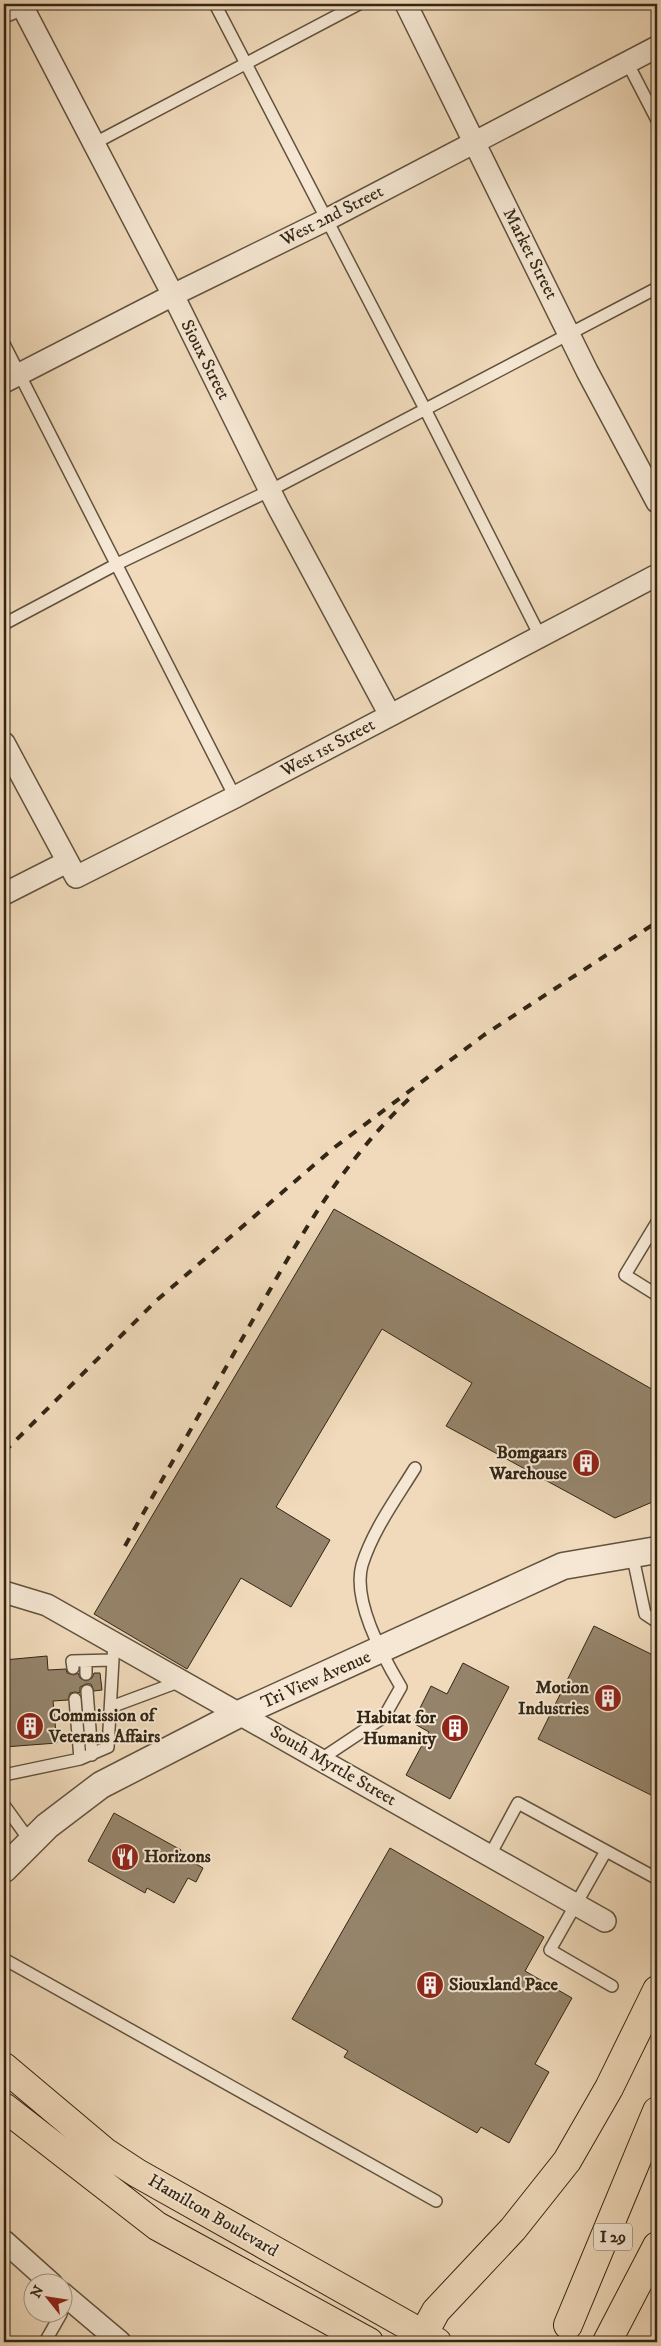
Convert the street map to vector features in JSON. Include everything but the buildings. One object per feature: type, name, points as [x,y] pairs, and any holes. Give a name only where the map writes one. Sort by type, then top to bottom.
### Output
[{"type":"main road","points":[[426,2340],[436,2311],[513,2229],[567,2161],[609,2088],[657,1990]]},
{"type":"main road","name":"Hamilton Boulevard","points":[[4,2068],[104,2152],[160,2187],[367,2304],[426,2340]]},
{"type":"main road","name":"Hamilton Boulevard","points":[[4,2107],[157,2226],[369,2342]]},
{"type":"main road","points":[[564,2334],[657,2111]]},
{"type":"main road","name":"I 29","points":[[564,2334],[657,2149]]},
{"type":"main road","name":"I 29","points":[[608,2342],[657,2246]]},
{"type":"main road","points":[[367,2304],[400,2310],[435,2302],[473,2272]]},
{"type":"street","points":[[4,9],[16,4]]},
{"type":"street","name":"Sioux Street","points":[[21,4],[173,295],[271,490],[390,715]]},
{"type":"street","name":"Market Street","points":[[406,4],[474,143],[657,502]]},
{"type":"street","name":"West 2nd Street","points":[[12,378],[173,295],[326,220],[657,46]]},
{"type":"street","name":"West 1st Street","points":[[67,862],[76,877],[235,797],[657,575]]},
{"type":"street","points":[[4,743],[67,862],[4,894]]},
{"type":"street","name":"Tri View Avenue","points":[[4,1869],[46,1826],[101,1785],[241,1714],[563,1566],[645,1551]]},
{"type":"street","name":"South Myrtle Street","points":[[4,1592],[47,1605],[113,1651],[182,1681],[605,1921]]},
{"type":"street","points":[[4,2241],[41,2274]]},
{"type":"street","points":[[72,2309],[120,2342]]},
{"type":"lane","points":[[215,4],[425,409],[540,636]]},
{"type":"lane","points":[[93,144],[359,4]]},
{"type":"lane","points":[[627,62],[657,120]]},
{"type":"lane","points":[[4,624],[117,564],[271,490],[657,288]]},
{"type":"lane","points":[[4,344],[12,378],[117,564],[235,797]]},
{"type":"lane","points":[[657,1222],[624,1275],[657,1295]]},
{"type":"lane","points":[[321,1759],[384,1718],[401,1687],[380,1651],[362,1599],[362,1567],[376,1533],[414,1468]]},
{"type":"lane","points":[[645,1551],[645,1614],[657,1622]]},
{"type":"lane","points":[[4,1775],[92,1755],[108,1747],[113,1651],[86,1660],[72,1661],[73,1668]]},
{"type":"lane","points":[[86,1660],[86,1674]]},
{"type":"lane","points":[[111,1707],[182,1681]]},
{"type":"lane","points":[[87,1691],[92,1755]]},
{"type":"lane","points":[[75,1699],[80,1758]]},
{"type":"lane","points":[[490,1855],[518,1803],[654,1877],[657,1870]]},
{"type":"lane","points":[[4,1805],[30,1841]]},
{"type":"lane","points":[[606,1851],[550,1950],[612,1986]]},
{"type":"lane","points":[[4,1959],[436,2201]]},
{"type":"lane","points":[[44,2342],[53,2324]]},
{"type":"railway","points":[[4,1452],[157,1300],[335,1147],[484,1035],[657,922]]},
{"type":"railway","points":[[125,1546],[283,1268],[320,1207],[362,1149],[413,1095]]},
{"type":"place","name":"Bomgaars Warehouse","points":[[586,1463]]},
{"type":"place","name":"Motion Industries","points":[[608,1698]]},
{"type":"place","name":"Commission of Veterans Affairs","points":[[30,1726]]},
{"type":"place","name":"Habitat for Humanity","points":[[455,1728]]},
{"type":"place","name":"Horizons","points":[[125,1857]]},
{"type":"place","name":"Siouxland Pace","points":[[430,1985]]}]
